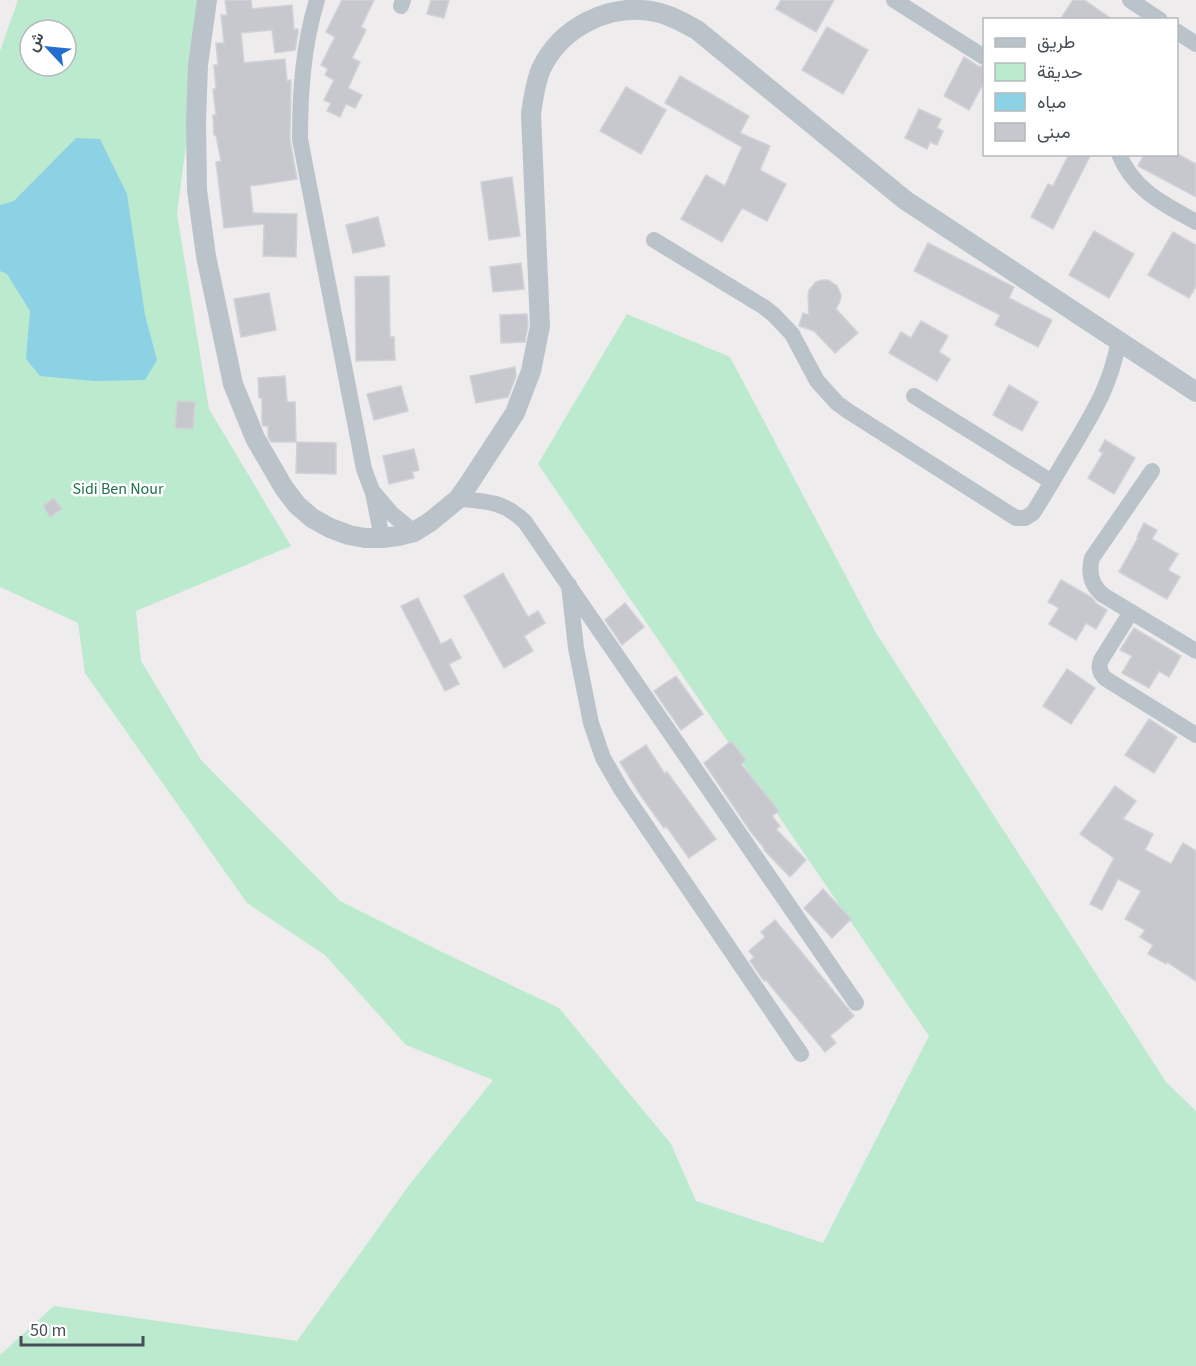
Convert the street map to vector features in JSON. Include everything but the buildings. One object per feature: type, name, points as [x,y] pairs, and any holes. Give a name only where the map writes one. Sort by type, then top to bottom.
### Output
[{"type":"street","points":[[207,0],[198,65],[197,190],[206,256],[233,384],[255,438],[284,488],[297,505],[312,518],[330,528],[365,538],[382,538],[414,532],[458,499],[515,413],[531,371],[540,326],[531,114],[534,91],[541,69],[553,50],[569,33],[588,21],[610,12],[633,10],[656,12],[677,19],[697,30],[904,200],[1196,392]]},
{"type":"street","points":[[317,0],[306,44],[302,75],[300,139],[364,469],[373,493],[382,538]]},
{"type":"street","points":[[894,0],[983,56]]},
{"type":"street","points":[[1131,0],[1157,18]]},
{"type":"street","points":[[1178,32],[1196,44]]},
{"type":"street","points":[[1120,156],[1129,173],[1147,192],[1196,222]]},
{"type":"street","points":[[654,240],[774,315],[792,334],[817,381],[837,403],[1011,515],[1020,518],[1033,513],[1102,397],[1115,360],[1119,340]]},
{"type":"street","points":[[914,396],[1052,482]]},
{"type":"street","points":[[1152,471],[1092,558],[1091,579],[1098,591],[1196,651]]},
{"type":"street","points":[[373,493],[392,514],[414,532]]},
{"type":"street","points":[[458,499],[495,503],[518,515],[525,522],[856,1003]]},
{"type":"street","points":[[569,584],[576,648],[591,723],[603,758],[621,789],[801,1054]]},
{"type":"street","points":[[1131,612],[1101,660],[1100,673],[1196,735]]},
{"type":"green space","name":"Sidi Ben Nour","points":[[18,0],[205,0],[177,214],[209,409],[291,546],[136,611],[141,661],[201,760],[340,901],[559,1008],[671,1144],[696,1201],[823,1243],[929,1036],[538,464],[627,314],[730,357],[876,633],[1166,1082],[1196,1111],[1196,1366],[0,1366],[0,1355],[54,1306],[297,1341],[410,1184],[493,1080],[406,1045],[325,955],[247,903],[85,673],[78,623],[0,587],[0,51]]},
{"type":"water","points":[[76,138],[100,139],[127,194],[145,315],[157,360],[145,380],[94,381],[40,376],[26,359],[30,311],[7,274],[0,271],[0,205],[14,201]]}]
